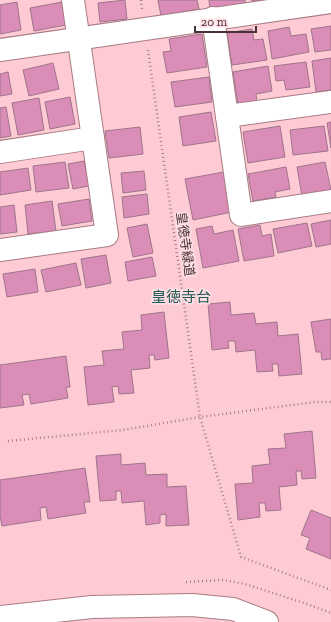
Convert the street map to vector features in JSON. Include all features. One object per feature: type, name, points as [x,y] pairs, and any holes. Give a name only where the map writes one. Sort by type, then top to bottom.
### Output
[{"type":"street","points":[[0,250],[106,235],[73,0]]},
{"type":"street","points":[[0,50],[331,2]]},
{"type":"street","points":[[213,18],[241,215],[331,201]]},
{"type":"street","points":[[227,116],[331,102]]},
{"type":"street","points":[[0,152],[93,138]]},
{"type":"street","points":[[0,617],[92,607],[192,605],[233,609],[267,622]]},
{"type":"path","name":"皇徳寺緑道","points":[[141,0],[200,417],[241,557],[331,590]]},
{"type":"path","points":[[8,441],[123,430],[200,417],[315,402],[331,402]]},
{"type":"path","points":[[216,581],[224,580],[245,584],[331,613]]},
{"type":"building","points":[[125,0],[127,19],[100,22],[98,3]]},
{"type":"building","points":[[158,0],[197,0],[199,9],[161,16]]},
{"type":"building","points":[[209,0],[245,0],[245,3],[210,9]]},
{"type":"building","points":[[252,0],[266,0],[252,2]]},
{"type":"building","points":[[17,2],[21,30],[0,34],[0,5]]},
{"type":"building","points":[[62,2],[66,25],[34,31],[30,8]]},
{"type":"building","points":[[331,26],[331,50],[315,52],[311,29]]},
{"type":"building","points":[[289,27],[291,36],[306,34],[309,52],[272,59],[268,31]]},
{"type":"building","points":[[252,29],[254,40],[263,39],[267,60],[232,65],[227,33]]},
{"type":"building","points":[[202,34],[207,67],[167,73],[163,52],[171,51],[169,39]]},
{"type":"building","points":[[331,58],[331,90],[316,92],[312,61]]},
{"type":"building","points":[[306,62],[310,87],[286,90],[284,80],[276,81],[274,66]]},
{"type":"building","points":[[53,63],[59,89],[29,96],[23,70]]},
{"type":"building","points":[[268,66],[272,91],[256,94],[257,102],[238,105],[233,72]]},
{"type":"building","points":[[8,72],[12,94],[0,96],[0,74]]},
{"type":"building","points":[[209,77],[212,102],[175,107],[171,82]]},
{"type":"building","points":[[70,97],[75,124],[50,129],[45,102]]},
{"type":"building","points":[[39,98],[44,130],[18,135],[12,103]]},
{"type":"building","points":[[6,107],[11,136],[0,138],[0,108]]},
{"type":"building","points":[[211,112],[216,141],[183,146],[179,117]]},
{"type":"building","points":[[331,122],[331,148],[327,123]]},
{"type":"building","points":[[280,126],[285,157],[248,163],[243,132]]},
{"type":"building","points":[[324,126],[328,151],[293,155],[290,130]]},
{"type":"building","points":[[140,127],[143,154],[109,158],[105,131]]},
{"type":"building","points":[[84,161],[89,186],[73,189],[68,164]]},
{"type":"building","points":[[65,162],[69,188],[36,192],[33,166]]},
{"type":"building","points":[[325,162],[331,190],[302,196],[297,167]]},
{"type":"building","points":[[286,167],[290,189],[275,192],[276,197],[253,201],[248,174]]},
{"type":"building","points":[[28,168],[31,190],[0,195],[0,172]]},
{"type":"building","points":[[144,171],[146,190],[123,193],[121,173]]},
{"type":"building","points":[[224,172],[232,212],[193,220],[185,179]]},
{"type":"building","points":[[147,194],[149,214],[124,218],[122,197]]},
{"type":"building","points":[[89,199],[92,221],[62,226],[58,204]]},
{"type":"building","points":[[52,201],[56,231],[28,234],[25,205]]},
{"type":"building","points":[[14,205],[17,232],[0,234],[0,207]]},
{"type":"building","points":[[331,220],[331,244],[316,247],[311,224]]},
{"type":"building","points":[[307,223],[312,246],[278,253],[273,229]]},
{"type":"building","points":[[147,224],[153,253],[133,257],[127,228]]},
{"type":"building","points":[[260,225],[262,236],[271,234],[274,256],[244,261],[238,229]]},
{"type":"building","points":[[212,226],[214,234],[233,230],[239,261],[203,268],[196,229]]},
{"type":"building","points":[[106,255],[111,283],[86,288],[81,259]]},
{"type":"building","points":[[152,257],[156,276],[128,281],[125,262]]},
{"type":"building","points":[[76,263],[81,285],[46,292],[41,270]]},
{"type":"building","points":[[35,269],[38,292],[7,297],[3,274]]},
{"type":"building","points":[[230,302],[231,315],[254,313],[256,324],[277,322],[278,336],[298,334],[302,374],[279,376],[278,364],[272,364],[273,371],[257,372],[255,350],[236,352],[235,341],[228,341],[229,348],[212,350],[208,304]]},
{"type":"building","points":[[164,312],[169,358],[155,360],[154,355],[149,355],[150,368],[131,370],[134,393],[119,394],[118,386],[112,387],[114,402],[88,405],[84,367],[104,365],[102,351],[124,349],[122,332],[142,330],[141,315]]},
{"type":"building","points":[[331,319],[331,359],[322,360],[321,352],[316,352],[311,322]]},
{"type":"building","points":[[66,356],[70,387],[66,387],[68,398],[31,404],[29,394],[22,395],[24,405],[0,408],[0,365]]},
{"type":"building","points":[[312,431],[316,478],[302,479],[301,471],[296,471],[297,485],[279,487],[281,510],[266,511],[265,503],[259,503],[260,517],[238,520],[235,484],[253,483],[252,466],[270,464],[268,449],[286,448],[284,434]]},
{"type":"building","points":[[121,454],[121,465],[145,463],[146,475],[167,474],[167,487],[186,486],[189,525],[166,526],[166,514],[160,515],[160,523],[146,525],[144,501],[122,503],[121,491],[116,491],[116,500],[100,501],[96,456]]},
{"type":"building","points":[[85,468],[90,502],[84,502],[86,513],[48,519],[46,507],[40,508],[41,520],[2,526],[0,516],[0,480]]},
{"type":"building","points":[[311,510],[331,518],[331,559],[306,549],[310,538],[301,535]]},
{"type":"district","name":"皇徳寺台","points":[[181,297]]}]
